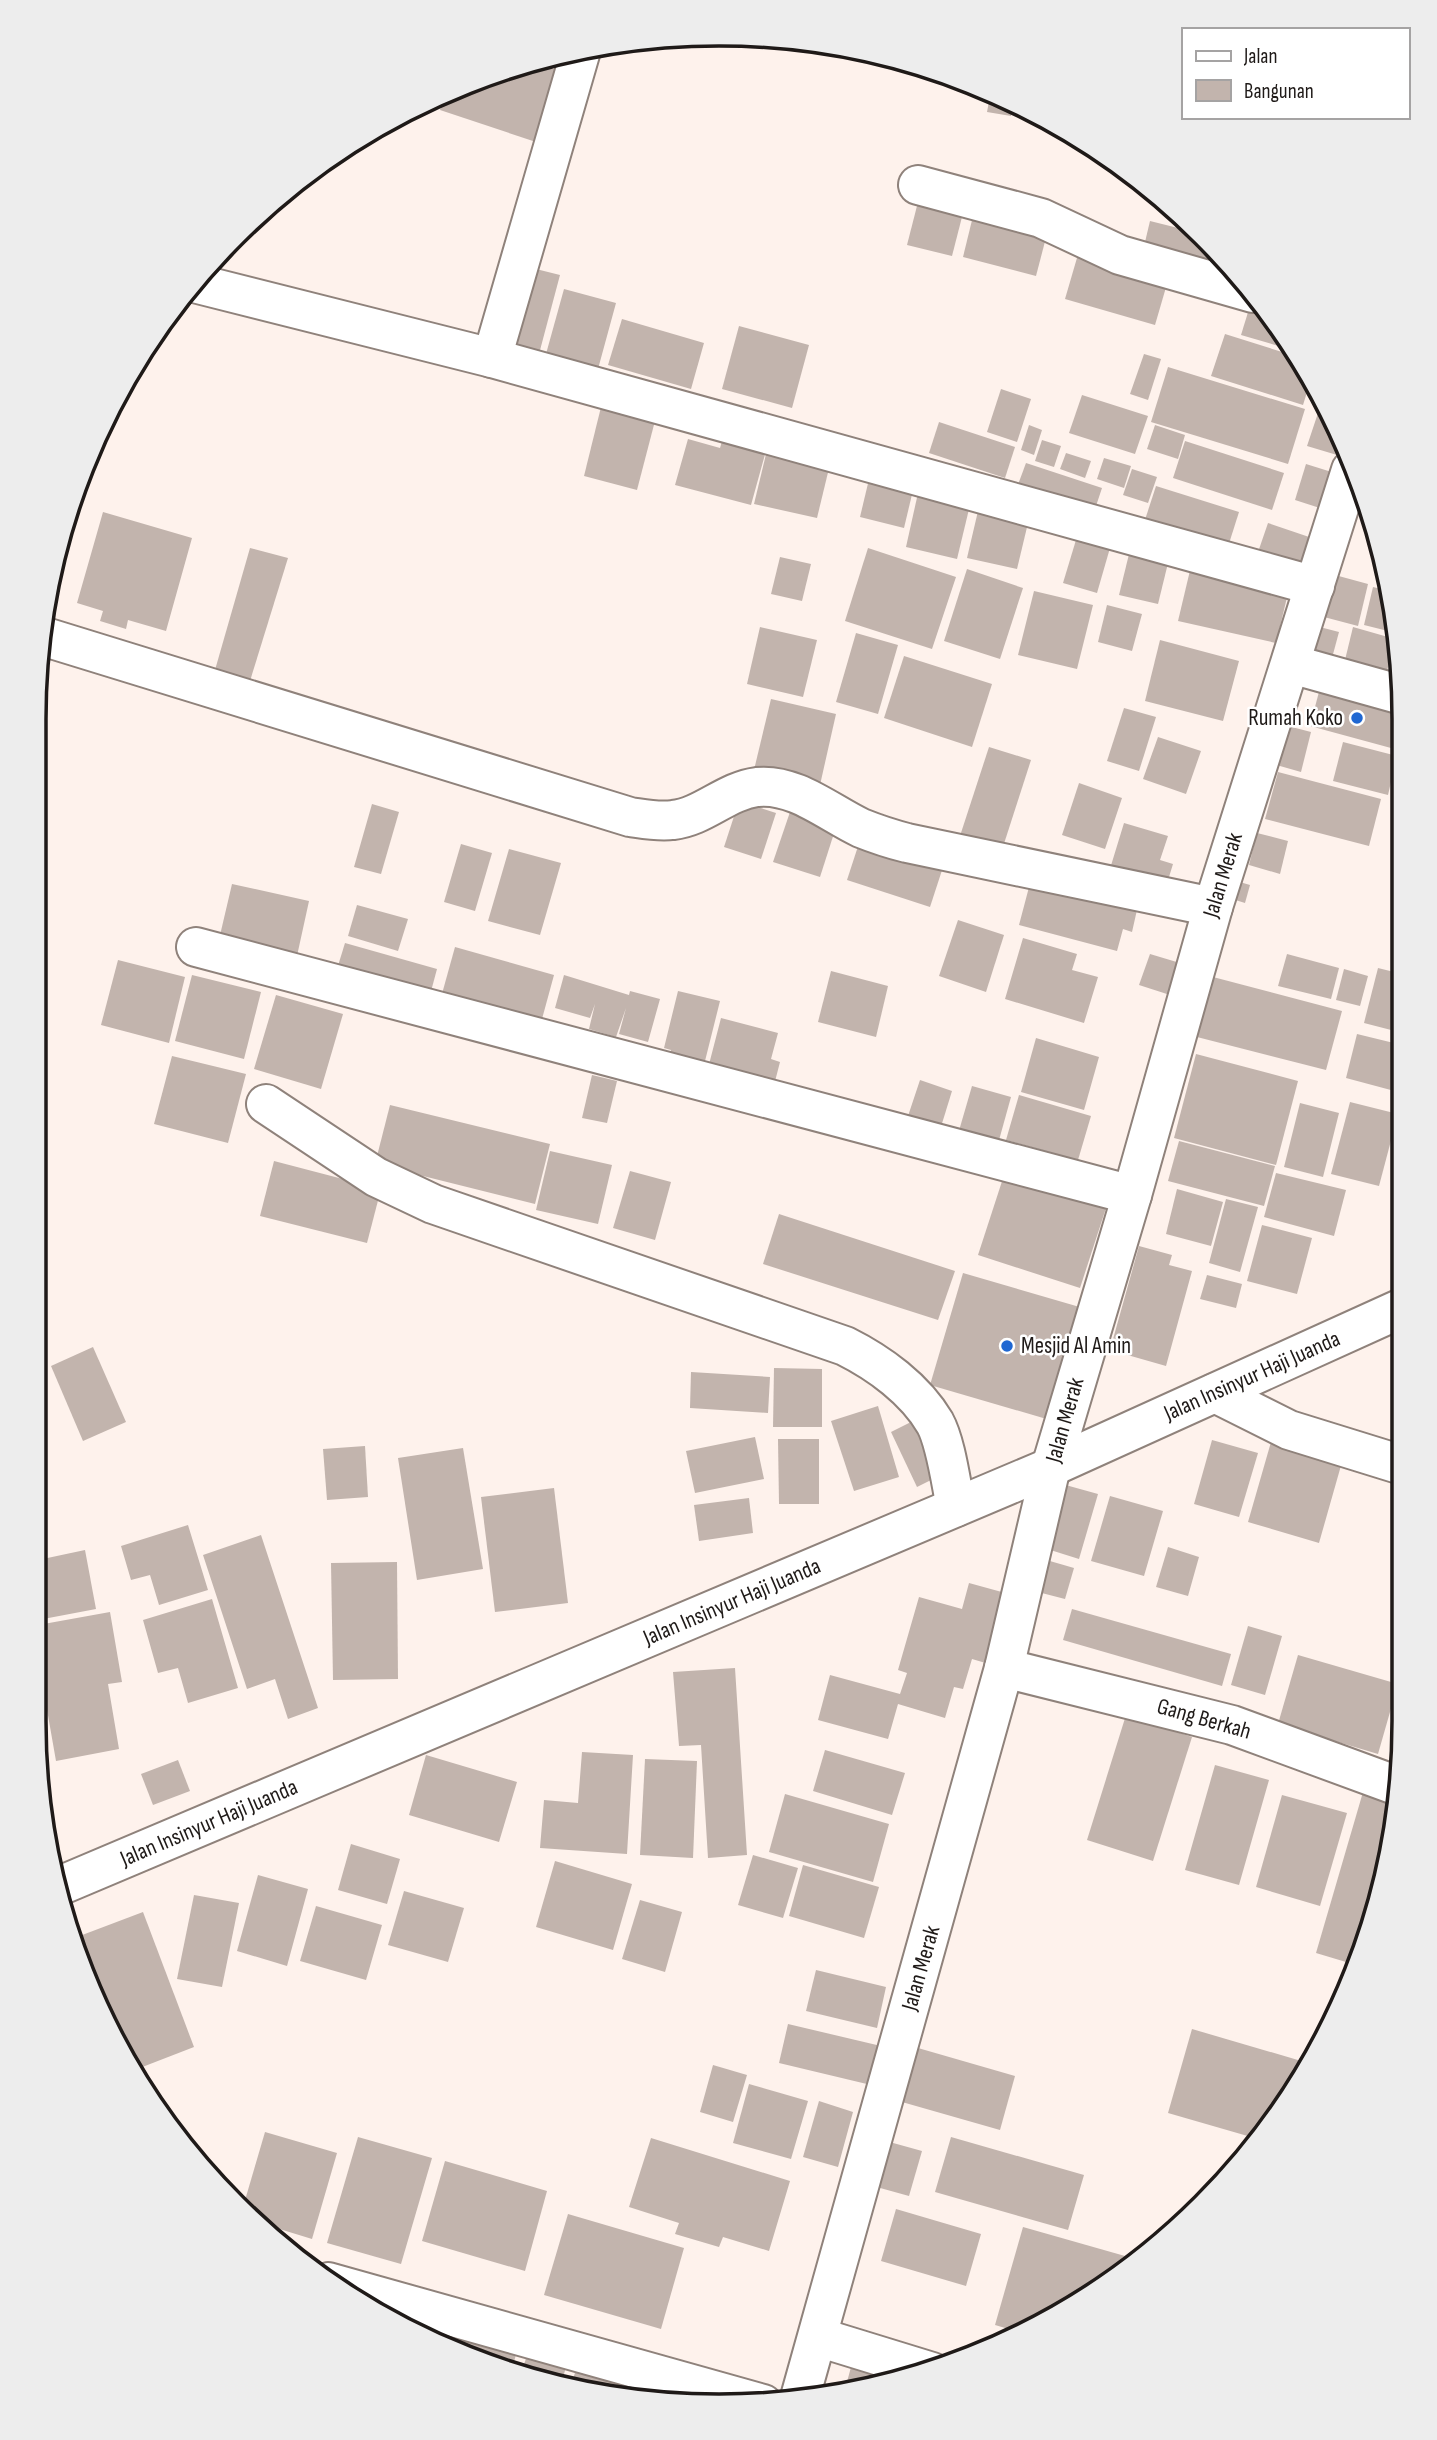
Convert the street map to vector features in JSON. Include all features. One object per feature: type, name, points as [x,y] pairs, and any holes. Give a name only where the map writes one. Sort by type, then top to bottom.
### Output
[{"type":"street","points":[[492,358],[578,60]]},
{"type":"street","points":[[918,186],[1041,218],[1120,256],[1235,288]]},
{"type":"street","points":[[204,286],[492,358],[1315,586]]},
{"type":"street","name":"Jalan Merak","points":[[803,2389],[1004,1668],[1051,1467],[1132,1195],[1213,907],[1348,481]]},
{"type":"street","points":[[50,639],[630,817],[673,820],[690,816],[741,791],[757,787],[777,788],[814,802],[860,827],[907,843],[1213,907]]},
{"type":"street","points":[[1291,664],[1391,692]]},
{"type":"street","points":[[196,947],[1132,1195]]},
{"type":"street","points":[[266,1104],[376,1177],[433,1204],[845,1346],[869,1358],[908,1390],[935,1423],[956,1507]]},
{"type":"street","name":"Jalan Insinyur Haji Juanda","points":[[65,1884],[1051,1467],[1392,1313]]},
{"type":"street","points":[[1215,1393],[1289,1430],[1392,1462]]},
{"type":"street","name":"Gang Berkah","points":[[1004,1668],[1232,1725],[1388,1782]]},
{"type":"street","points":[[362,2291],[728,2394]]},
{"type":"street","points":[[818,2337],[912,2366]]},
{"type":"building","points":[[544,68],[563,72],[539,143],[440,110],[441,106],[461,97]]},
{"type":"building","points":[[989,103],[1011,113],[1011,116],[987,112]]},
{"type":"building","points":[[918,202],[963,213],[952,256],[907,245]]},
{"type":"building","points":[[974,212],[1048,230],[1036,276],[963,257]]},
{"type":"building","points":[[1150,221],[1178,228],[1230,282],[1141,259]]},
{"type":"building","points":[[1079,251],[1169,277],[1155,325],[1065,299]]},
{"type":"building","points":[[524,266],[560,275],[539,354],[503,345]]},
{"type":"building","points":[[564,289],[616,303],[598,369],[546,354]]},
{"type":"building","points":[[1250,306],[1279,346],[1241,335]]},
{"type":"building","points":[[622,319],[704,343],[691,389],[608,365]]},
{"type":"building","points":[[739,326],[809,345],[792,408],[722,389]]},
{"type":"building","points":[[1225,334],[1282,352],[1307,393],[1303,405],[1211,376]]},
{"type":"building","points":[[1144,354],[1161,359],[1148,400],[1130,394]]},
{"type":"building","points":[[1168,367],[1305,409],[1288,464],[1151,422]]},
{"type":"building","points":[[1001,389],[1031,399],[1017,442],[987,432]]},
{"type":"building","points":[[1082,395],[1148,416],[1135,454],[1069,433]]},
{"type":"building","points":[[602,403],[656,417],[637,490],[584,476]]},
{"type":"building","points":[[1318,413],[1337,455],[1307,446]]},
{"type":"building","points":[[939,422],[1015,447],[1005,478],[929,453]]},
{"type":"building","points":[[1029,425],[1042,430],[1034,455],[1021,450]]},
{"type":"building","points":[[1155,425],[1185,435],[1178,459],[1147,449]]},
{"type":"building","points":[[726,428],[769,440],[751,505],[675,485],[688,439],[720,448]]},
{"type":"building","points":[[1042,440],[1061,446],[1054,467],[1035,461]]},
{"type":"building","points":[[1185,441],[1284,473],[1272,510],[1173,478]]},
{"type":"building","points":[[768,446],[831,460],[817,518],[754,504]]},
{"type":"building","points":[[1066,453],[1091,461],[1085,478],[1060,469]]},
{"type":"building","points":[[1104,458],[1131,466],[1124,488],[1097,479]]},
{"type":"building","points":[[1026,463],[1102,488],[1093,515],[1016,490]]},
{"type":"building","points":[[1306,464],[1338,474],[1326,510],[1295,500]]},
{"type":"building","points":[[1132,469],[1157,477],[1148,503],[1123,495]]},
{"type":"building","points":[[870,475],[914,486],[904,528],[860,517]]},
{"type":"building","points":[[1156,486],[1239,512],[1226,553],[1143,526]]},
{"type":"building","points":[[918,493],[970,505],[957,559],[906,547]]},
{"type":"building","points":[[978,511],[1028,523],[1017,569],[967,558]]},
{"type":"building","points":[[103,512],[192,538],[166,631],[128,620],[126,629],[100,621],[103,611],[77,603]]},
{"type":"building","points":[[1268,523],[1318,540],[1306,574],[1256,558]]},
{"type":"building","points":[[1079,530],[1112,541],[1097,593],[1063,583]]},
{"type":"building","points":[[250,548],[288,558],[250,681],[215,670]]},
{"type":"building","points":[[868,548],[956,577],[932,649],[845,621]]},
{"type":"building","points":[[1130,550],[1169,559],[1158,604],[1119,595]]},
{"type":"building","points":[[780,557],[811,564],[802,601],[771,594]]},
{"type":"building","points":[[1192,562],[1290,585],[1276,643],[1178,621]]},
{"type":"building","points":[[967,569],[1023,588],[1000,659],[944,641]]},
{"type":"building","points":[[1335,575],[1368,584],[1358,626],[1324,617]]},
{"type":"building","points":[[1373,587],[1379,589],[1386,630],[1364,625]]},
{"type":"building","points":[[1034,591],[1093,605],[1077,669],[1018,655]]},
{"type":"building","points":[[1107,605],[1142,614],[1132,651],[1098,642]]},
{"type":"building","points":[[1312,625],[1339,632],[1332,658],[1305,651]]},
{"type":"building","points":[[760,627],[817,640],[803,697],[747,684]]},
{"type":"building","points":[[1353,627],[1387,637],[1387,671],[1345,660]]},
{"type":"building","points":[[856,633],[898,645],[878,714],[836,702]]},
{"type":"building","points":[[1160,640],[1239,661],[1223,721],[1145,701]]},
{"type":"building","points":[[904,656],[992,684],[972,747],[884,718]]},
{"type":"building","name":"Rumah Koko","points":[[1320,688],[1391,706],[1392,748],[1310,726]]},
{"type":"building","points":[[771,699],[836,714],[820,785],[754,770]]},
{"type":"building","points":[[1124,708],[1156,717],[1139,771],[1107,761]]},
{"type":"building","points":[[1284,725],[1311,732],[1301,772],[1273,764]]},
{"type":"building","points":[[1158,737],[1201,751],[1186,794],[1143,779]]},
{"type":"building","points":[[1343,742],[1392,755],[1392,778],[1388,795],[1333,781]]},
{"type":"building","points":[[989,747],[1031,760],[1001,853],[959,839]]},
{"type":"building","points":[[1278,772],[1381,799],[1369,846],[1265,819]]},
{"type":"building","points":[[1079,783],[1122,798],[1105,849],[1062,835]]},
{"type":"building","points":[[739,801],[776,813],[761,859],[724,847]]},
{"type":"building","points":[[372,804],[399,812],[381,874],[354,867]]},
{"type":"building","points":[[790,812],[836,827],[820,877],[773,862]]},
{"type":"building","points":[[1124,823],[1168,836],[1160,860],[1173,864],[1165,890],[1109,872]]},
{"type":"building","points":[[1257,833],[1288,841],[1280,874],[1249,865]]},
{"type":"building","points":[[862,834],[945,861],[930,907],[847,880]]},
{"type":"building","points":[[461,844],[492,853],[475,911],[444,902]]},
{"type":"building","points":[[509,849],[561,863],[540,935],[488,921]]},
{"type":"building","points":[[1033,872],[1139,901],[1132,932],[1123,929],[1117,951],[1019,925]]},
{"type":"building","points":[[1233,880],[1250,885],[1245,903],[1229,898]]},
{"type":"building","points":[[232,884],[309,901],[295,965],[217,948]]},
{"type":"building","points":[[357,905],[408,919],[398,951],[348,936]]},
{"type":"building","points":[[958,920],[1004,935],[986,992],[939,976]]},
{"type":"building","points":[[1023,938],[1077,954],[1072,970],[1098,977],[1084,1023],[1005,999]]},
{"type":"building","points":[[345,943],[437,969],[430,995],[337,969]]},
{"type":"building","points":[[455,947],[554,975],[539,1030],[440,1001]]},
{"type":"building","points":[[1150,954],[1180,963],[1170,995],[1139,985]]},
{"type":"building","points":[[1287,954],[1339,968],[1331,999],[1278,986]]},
{"type":"building","points":[[118,960],[185,977],[169,1043],[101,1025]]},
{"type":"building","points":[[1378,968],[1392,972],[1392,1030],[1364,1023]]},
{"type":"building","points":[[1344,969],[1368,976],[1360,1006],[1336,1000]]},
{"type":"building","points":[[831,971],[888,986],[876,1037],[818,1022]]},
{"type":"building","points":[[192,975],[261,992],[244,1059],[175,1041]]},
{"type":"building","points":[[564,975],[629,995],[630,991],[660,999],[648,1042],[619,1034],[626,1008],[616,1037],[589,1029],[595,1004],[590,1018],[555,1008]]},
{"type":"building","points":[[1213,977],[1342,1011],[1326,1070],[1197,1037]]},
{"type":"building","points":[[678,991],[720,1001],[701,1077],[667,1068],[671,1050],[664,1048]]},
{"type":"building","points":[[276,995],[343,1014],[321,1089],[254,1069]]},
{"type":"building","points":[[721,1018],[778,1033],[771,1059],[780,1062],[772,1093],[706,1076]]},
{"type":"building","points":[[1357,1034],[1392,1043],[1392,1090],[1346,1078]]},
{"type":"building","points":[[1036,1038],[1099,1057],[1084,1110],[1021,1092]]},
{"type":"building","points":[[1196,1054],[1298,1081],[1276,1165],[1174,1138]]},
{"type":"building","points":[[172,1056],[246,1074],[228,1143],[154,1124]]},
{"type":"building","points":[[592,1075],[617,1081],[607,1123],[582,1118]]},
{"type":"building","points":[[920,1080],[952,1091],[940,1130],[907,1119]]},
{"type":"building","points":[[972,1086],[1011,1097],[996,1151],[956,1141]]},
{"type":"building","points":[[1019,1095],[1091,1116],[1078,1160],[1006,1140]]},
{"type":"building","points":[[1350,1102],[1392,1112],[1392,1137],[1379,1186],[1331,1174]]},
{"type":"building","points":[[1300,1103],[1339,1113],[1323,1177],[1284,1167]]},
{"type":"building","points":[[390,1105],[550,1144],[535,1204],[375,1164]]},
{"type":"building","points":[[1179,1141],[1275,1166],[1264,1206],[1168,1181]]},
{"type":"building","points":[[550,1151],[612,1165],[598,1224],[536,1210]]},
{"type":"building","points":[[274,1161],[381,1189],[367,1243],[260,1216]]},
{"type":"building","points":[[1006,1169],[1108,1202],[1080,1288],[978,1255]]},
{"type":"building","points":[[630,1171],[671,1182],[655,1240],[613,1228]]},
{"type":"building","points":[[1276,1173],[1346,1190],[1334,1236],[1264,1217]]},
{"type":"building","points":[[1177,1189],[1223,1202],[1211,1246],[1166,1234]]},
{"type":"building","points":[[1226,1199],[1258,1207],[1240,1272],[1209,1263]]},
{"type":"building","points":[[779,1214],[955,1271],[938,1320],[763,1264]]},
{"type":"building","points":[[1262,1225],[1312,1238],[1297,1294],[1247,1281]]},
{"type":"building","points":[[1139,1246],[1172,1255],[1169,1265],[1192,1271],[1166,1366],[1110,1350]]},
{"type":"building","name":"Mesjid Al Amin","points":[[963,1273],[1083,1308],[1050,1420],[930,1385]]},
{"type":"building","points":[[1207,1275],[1242,1284],[1236,1308],[1200,1299]]},
{"type":"building","points":[[93,1347],[126,1422],[83,1441],[51,1366]]},
{"type":"building","points":[[774,1368],[822,1369],[822,1427],[773,1427]]},
{"type":"building","points":[[691,1372],[770,1377],[768,1413],[690,1408]]},
{"type":"building","points":[[878,1406],[899,1477],[854,1491],[831,1421]]},
{"type":"building","points":[[917,1419],[943,1474],[917,1487],[891,1432]]},
{"type":"building","points":[[1273,1435],[1344,1455],[1319,1543],[1248,1522]]},
{"type":"building","points":[[755,1437],[764,1479],[695,1493],[686,1451]]},
{"type":"building","points":[[778,1439],[819,1439],[819,1504],[779,1504]]},
{"type":"building","points":[[1212,1440],[1258,1453],[1239,1517],[1194,1504]]},
{"type":"building","points":[[365,1446],[368,1497],[327,1500],[323,1449]]},
{"type":"building","points":[[463,1448],[483,1569],[417,1580],[398,1458]]},
{"type":"building","points":[[1062,1484],[1098,1494],[1079,1559],[1044,1548]]},
{"type":"building","points":[[554,1488],[568,1603],[495,1612],[481,1497]]},
{"type":"building","points":[[1110,1496],[1163,1511],[1144,1576],[1091,1561]]},
{"type":"building","points":[[749,1498],[753,1533],[699,1541],[694,1505]]},
{"type":"building","points":[[188,1525],[208,1590],[159,1605],[150,1575],[131,1580],[121,1546]]},
{"type":"building","points":[[261,1535],[318,1708],[288,1719],[275,1679],[247,1689],[203,1555]]},
{"type":"building","points":[[1168,1547],[1199,1557],[1188,1596],[1156,1587]]},
{"type":"building","points":[[85,1550],[96,1609],[46,1618],[46,1558]]},
{"type":"building","points":[[1043,1559],[1074,1568],[1065,1599],[1034,1591]]},
{"type":"building","points":[[397,1562],[398,1679],[333,1680],[331,1563]]},
{"type":"building","points":[[969,1583],[1009,1594],[989,1664],[972,1659],[963,1689],[954,1687],[945,1718],[898,1704],[888,1739],[818,1720],[830,1675],[900,1694],[907,1673],[898,1670],[919,1597],[962,1609]]},
{"type":"building","points":[[212,1599],[238,1688],[188,1703],[178,1668],[158,1673],[143,1620]]},
{"type":"building","points":[[1072,1609],[1231,1654],[1222,1686],[1063,1640]]},
{"type":"building","points":[[110,1612],[122,1682],[108,1684],[119,1749],[56,1761],[46,1704],[46,1624]]},
{"type":"building","points":[[1248,1626],[1282,1636],[1265,1695],[1231,1685]]},
{"type":"building","points":[[1298,1655],[1392,1682],[1392,1705],[1378,1754],[1278,1724]]},
{"type":"building","points":[[735,1668],[747,1855],[708,1858],[701,1745],[679,1746],[673,1672]]},
{"type":"building","points":[[1126,1715],[1192,1737],[1153,1861],[1087,1840]]},
{"type":"building","points":[[825,1750],[905,1773],[892,1815],[813,1791]]},
{"type":"building","points":[[582,1752],[633,1755],[627,1854],[540,1848],[544,1800],[578,1803]]},
{"type":"building","points":[[426,1755],[517,1782],[499,1842],[409,1815]]},
{"type":"building","points":[[645,1759],[697,1761],[693,1858],[640,1855]]},
{"type":"building","points":[[178,1760],[190,1791],[153,1805],[141,1774]]},
{"type":"building","points":[[1215,1765],[1269,1780],[1239,1885],[1185,1870]]},
{"type":"building","points":[[1363,1792],[1387,1799],[1369,1896],[1347,1962],[1316,1953]]},
{"type":"building","points":[[785,1794],[889,1824],[873,1882],[769,1852]]},
{"type":"building","points":[[1282,1795],[1347,1813],[1320,1906],[1256,1887]]},
{"type":"building","points":[[351,1844],[400,1859],[387,1904],[338,1890]]},
{"type":"building","points":[[753,1855],[798,1868],[783,1918],[738,1905]]},
{"type":"building","points":[[555,1861],[632,1884],[613,1950],[536,1927]]},
{"type":"building","points":[[803,1865],[879,1887],[864,1938],[789,1916]]},
{"type":"building","points":[[258,1875],[308,1889],[287,1966],[237,1951]]},
{"type":"building","points":[[404,1891],[464,1908],[448,1962],[388,1945]]},
{"type":"building","points":[[194,1895],[239,1903],[222,1987],[177,1979]]},
{"type":"building","points":[[640,1900],[682,1912],[665,1972],[622,1959]]},
{"type":"building","points":[[316,1906],[382,1925],[366,1980],[300,1961]]},
{"type":"building","points":[[143,1912],[194,2047],[142,2067],[115,2019],[80,1936]]},
{"type":"building","points":[[816,1970],[886,1987],[877,2028],[806,2011]]},
{"type":"building","points":[[788,2024],[881,2046],[871,2085],[779,2063]]},
{"type":"building","points":[[1192,2029],[1299,2060],[1248,2136],[1168,2113]]},
{"type":"building","points":[[918,2048],[1015,2076],[1000,2130],[902,2102]]},
{"type":"building","points":[[713,2065],[747,2075],[733,2122],[700,2112]]},
{"type":"building","points":[[749,2084],[808,2101],[791,2159],[733,2143]]},
{"type":"building","points":[[819,2101],[853,2112],[838,2167],[803,2157]]},
{"type":"building","points":[[265,2132],[337,2153],[312,2239],[276,2228],[245,2199]]},
{"type":"building","points":[[358,2137],[432,2158],[401,2264],[327,2243]]},
{"type":"building","points":[[951,2137],[1084,2175],[1068,2230],[935,2192]]},
{"type":"building","points":[[651,2138],[790,2181],[769,2251],[723,2237],[719,2247],[675,2234],[679,2223],[629,2207]]},
{"type":"building","points":[[886,2141],[922,2151],[909,2196],[873,2186]]},
{"type":"building","points":[[445,2161],[547,2191],[525,2271],[422,2241]]},
{"type":"building","points":[[896,2209],[981,2234],[966,2286],[881,2261]]},
{"type":"building","points":[[568,2214],[684,2248],[661,2329],[544,2295]]},
{"type":"building","points":[[1023,2227],[1126,2256],[1092,2281],[1016,2325],[1008,2329],[995,2325]]},
{"type":"building","points":[[399,2313],[518,2347],[514,2363],[461,2343]]},
{"type":"building","points":[[529,2349],[568,2360],[563,2376],[524,2366]]},
{"type":"building","points":[[854,2356],[901,2370],[893,2372],[847,2383]]},
{"type":"building","points":[[576,2369],[648,2391],[631,2389],[573,2379]]},
{"type":"place","name":"Rumah Koko","points":[[1357,718]]},
{"type":"place","name":"Mesjid Al Amin","points":[[1007,1346]]}]
